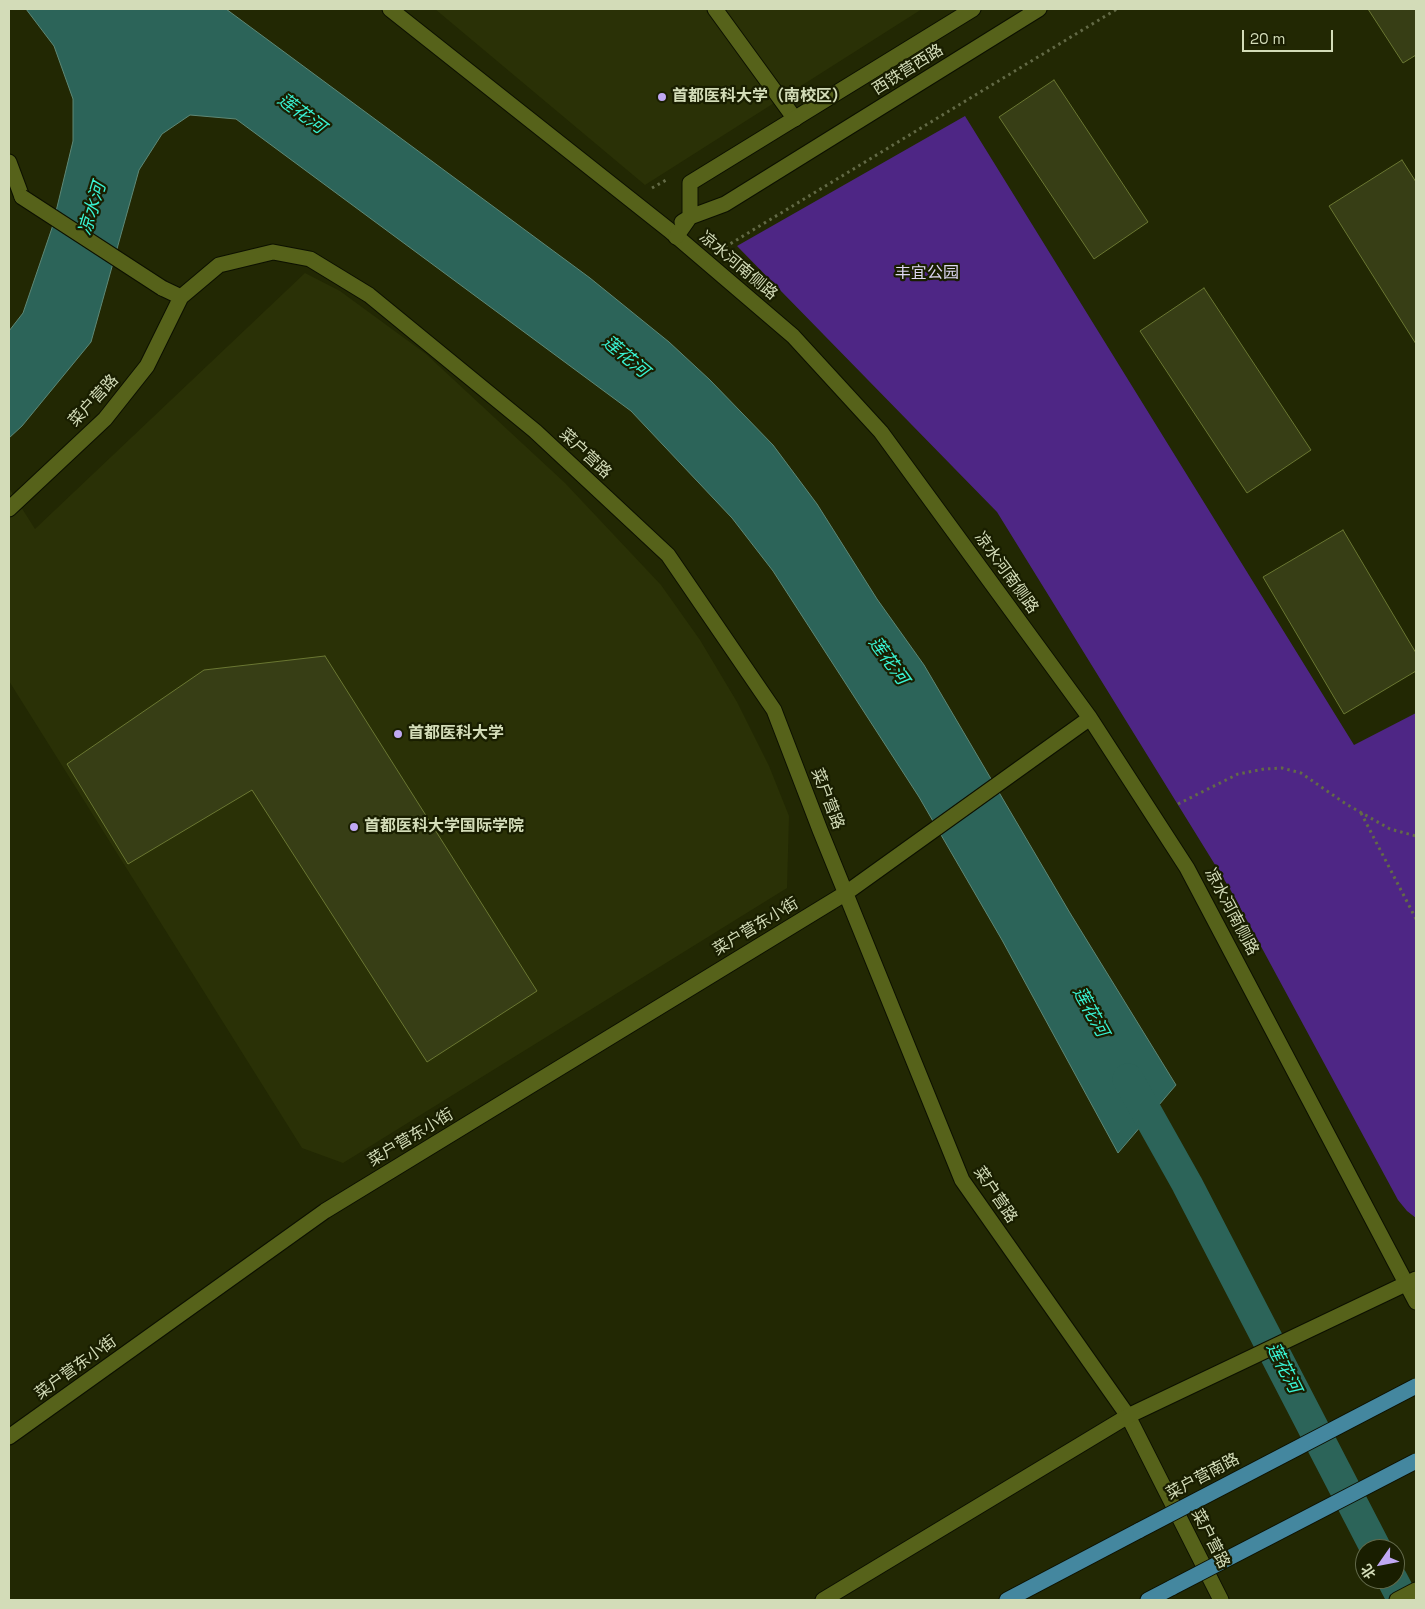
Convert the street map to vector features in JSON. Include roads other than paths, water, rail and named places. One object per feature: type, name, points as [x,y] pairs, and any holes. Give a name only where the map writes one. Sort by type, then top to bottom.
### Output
[{"type":"highway","name":"菜户营南路","points":[[1007,1600],[1416,1386]]},
{"type":"highway","points":[[1148,1600],[1416,1461]]},
{"type":"street","name":"凉水河南侧路","points":[[390,9],[672,233],[793,336],[881,432],[1090,718],[1187,868],[1412,1281],[1416,1302]]},
{"type":"street","points":[[715,9],[795,118]]},
{"type":"street","name":"西铁营西路","points":[[690,217],[690,183],[973,9]]},
{"type":"street","name":"西铁营西路","points":[[672,233],[690,217],[725,204],[1039,9]]},
{"type":"street","points":[[9,162],[22,197],[162,288],[180,297]]},
{"type":"street","name":"菜户营路","points":[[9,509],[105,418],[128,392],[147,366],[180,297],[219,264],[273,252],[310,259],[369,295],[534,431],[668,555],[774,710],[820,830],[962,1180],[1128,1416],[1221,1600]]},
{"type":"street","name":"菜户营东小街","points":[[9,1437],[325,1211],[846,893],[1090,718]]},
{"type":"street","points":[[823,1600],[1128,1416],[1412,1281]]},
{"type":"street","points":[[1397,1600],[1416,1590]]},
{"type":"water","name":"凉水河","points":[[26,9],[226,9],[590,278],[669,342],[710,380],[773,445],[817,504],[877,599],[924,665],[1070,913],[1176,1085],[1118,1153],[1002,940],[919,797],[773,571],[732,518],[631,411],[236,119],[190,115],[162,134],[139,170],[91,342],[22,426],[9,438],[9,331],[23,313],[52,228],[73,141],[73,99],[54,46]]},
{"type":"waterway","name":"莲花河","points":[[1128,1079],[1187,1184],[1371,1539]]},
{"type":"waterway","name":"莲花河","points":[[1397,1589],[1403,1600]]},
{"type":"place","name":"首都医科大学（南校区）","points":[[662,97]]},
{"type":"place","name":"首都医科大学","points":[[398,734]]},
{"type":"place","name":"首都医科大学国际学院","points":[[354,827]]},
{"type":"park label","name":"丰宜公园","points":[[927,274]]}]
